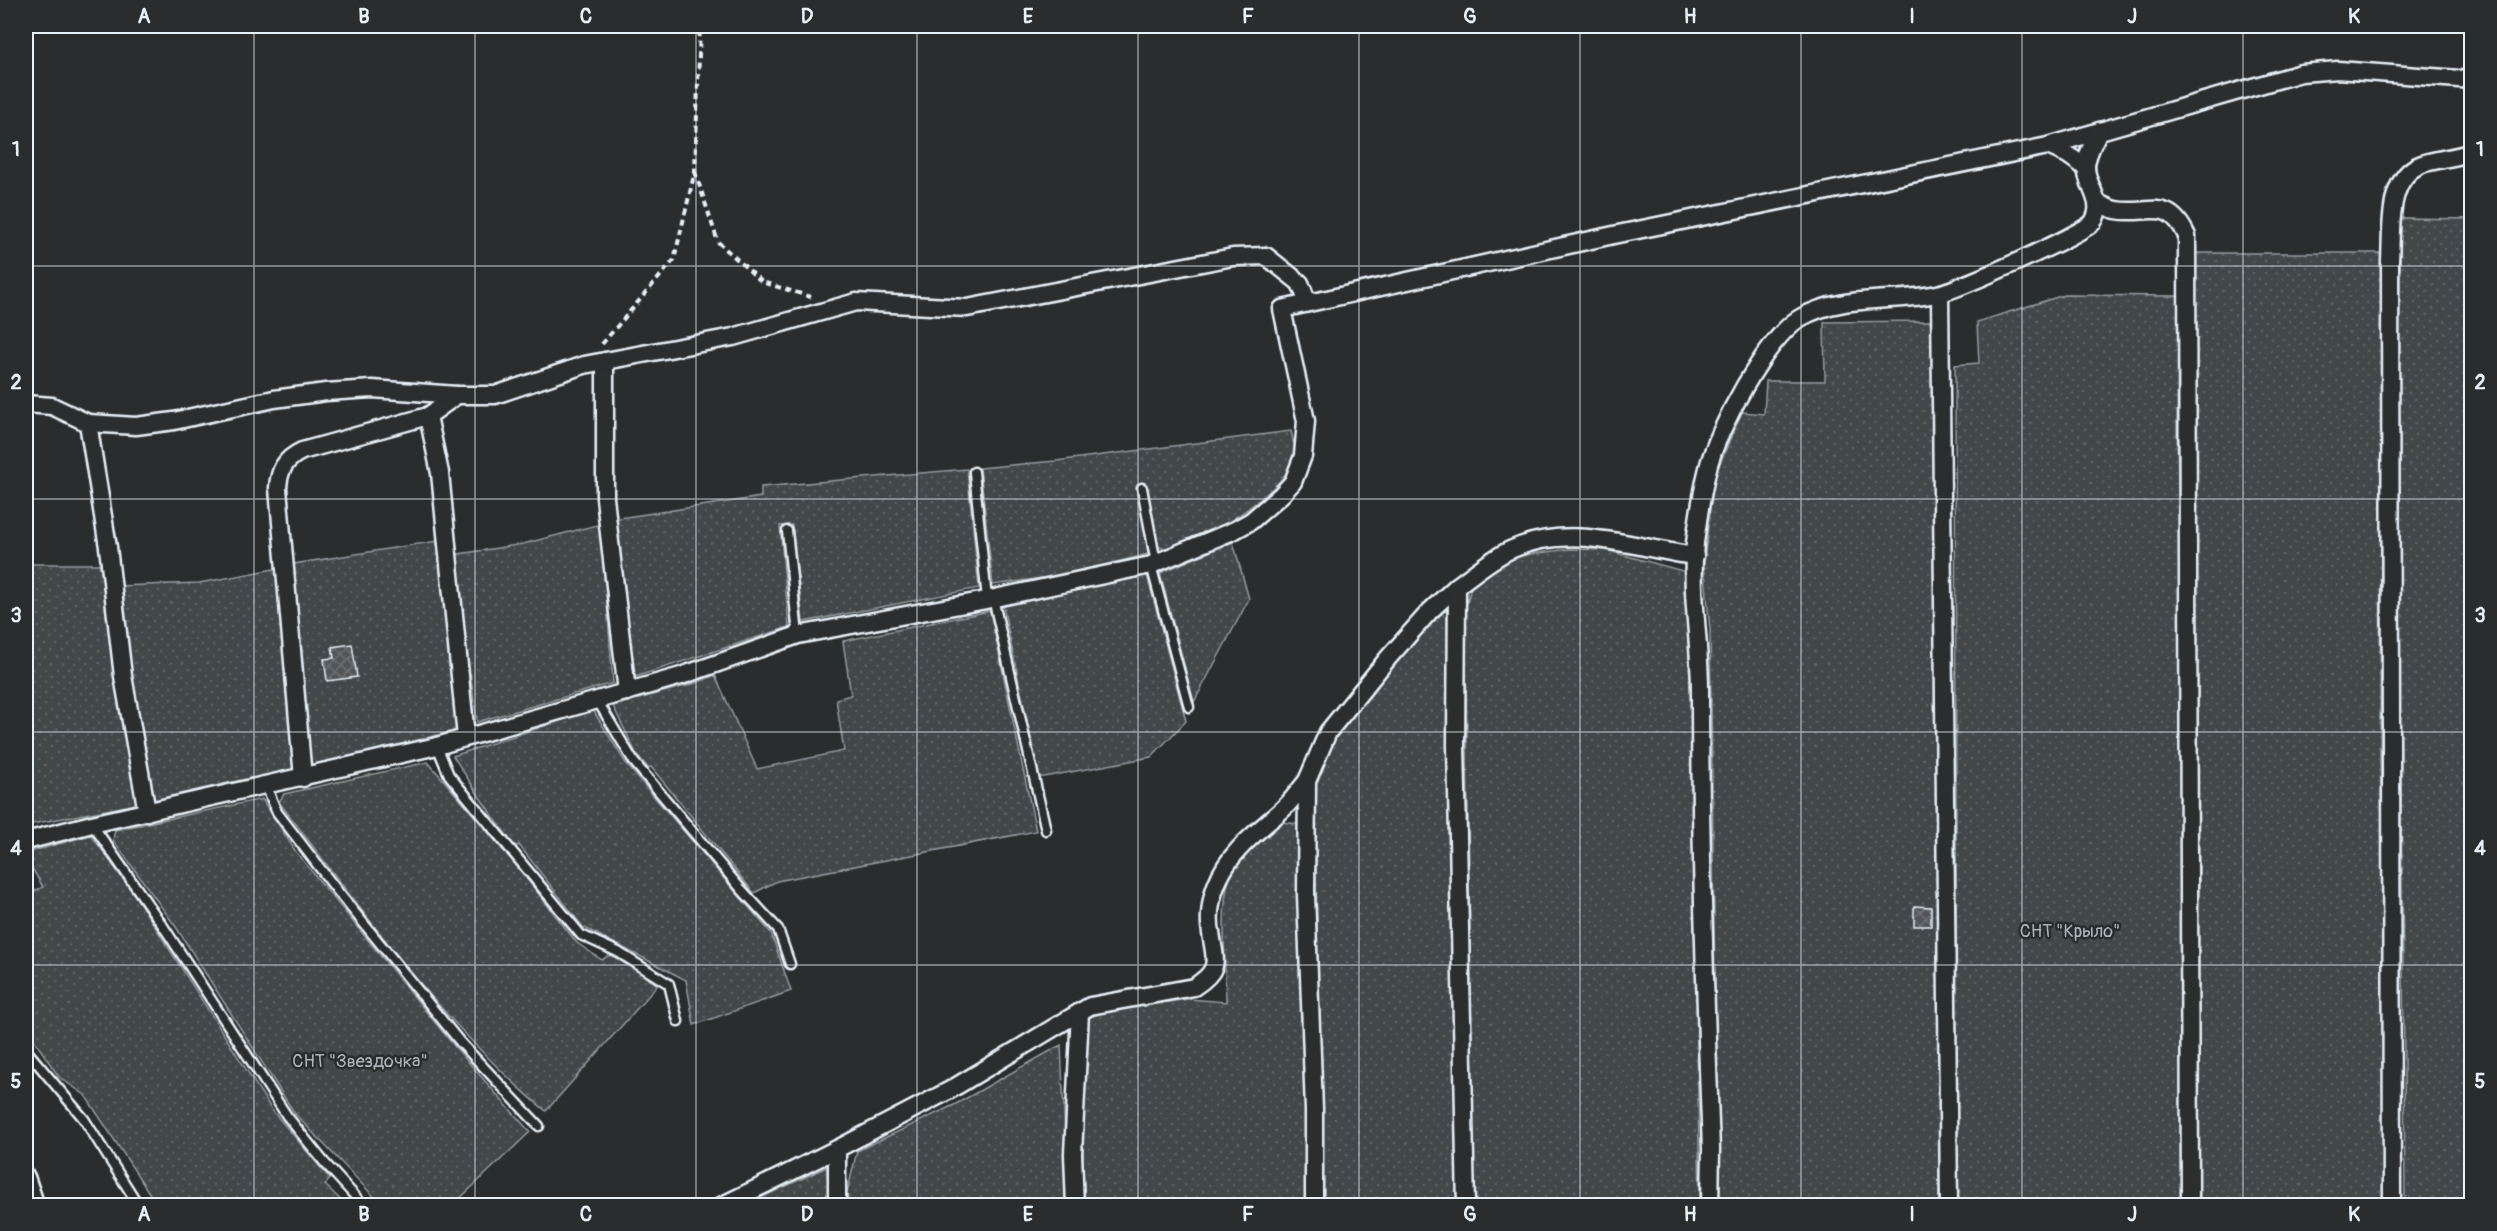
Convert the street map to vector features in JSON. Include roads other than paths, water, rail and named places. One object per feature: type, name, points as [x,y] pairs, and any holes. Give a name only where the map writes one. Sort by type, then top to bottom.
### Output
[{"type":"street","points":[[26,841],[437,746],[627,692],[798,635],[990,599],[1153,564],[1235,530],[1251,521],[1293,482],[1302,456],[1306,421],[1282,309],[1618,234],[2048,146],[2301,73],[2322,70],[2472,80]]},
{"type":"street","points":[[1710,1206],[1711,1149],[1695,556],[1708,465],[1734,406],[1772,344],[1792,322],[1830,305],[1940,294],[2063,241],[2086,228],[2094,220],[2098,203],[2086,168],[2099,131]]},
{"type":"street","points":[[2048,146],[2068,155],[2086,168]]},
{"type":"street","points":[[2392,1206],[2390,260],[2392,225],[2399,186],[2412,168],[2472,152]]},
{"type":"street","points":[[2098,203],[2116,210],[2153,209],[2170,214],[2180,222],[2188,243],[2190,1206]]},
{"type":"street","points":[[26,404],[52,406],[88,423],[146,425],[274,399],[326,392],[372,389],[457,395],[495,395],[584,365],[733,337],[856,302],[967,308],[1233,257],[1266,256],[1300,283],[1308,303]]},
{"type":"street","points":[[1940,294],[1948,1206]]},
{"type":"street","points":[[605,361],[605,498],[627,692]]},
{"type":"street","points":[[303,778],[278,488],[282,466],[293,455],[302,451],[428,416],[457,395]]},
{"type":"street","points":[[428,416],[440,472],[466,737]]},
{"type":"street","points":[[88,423],[108,547],[123,676],[147,812]]},
{"type":"street","points":[[721,1206],[837,1149],[950,1089],[1090,1006],[1194,987],[1208,978],[1215,966],[1209,914],[1217,883],[1241,846],[1285,807],[1307,781],[1328,732],[1430,610],[1492,560],[1512,549],[1562,537],[1597,537],[1695,556]]},
{"type":"street","points":[[1457,586],[1456,745],[1466,1206]]},
{"type":"street","points":[[1307,781],[1306,894],[1314,1110],[1314,1206]]},
{"type":"street","points":[[1075,1206],[1073,1154],[1080,1012]]},
{"type":"street","points":[[837,1149],[837,1206]]},
{"type":"street","points":[[26,1177],[36,1206]]},
{"type":"lane","points":[[974,472],[990,599],[1046,830]]},
{"type":"lane","points":[[1143,489],[1153,564],[1189,707]]},
{"type":"lane","points":[[787,531],[798,635]]},
{"type":"lane","points":[[597,700],[634,762],[742,890],[778,928],[790,964]]},
{"type":"lane","points":[[437,746],[449,774],[581,935],[618,952],[669,984],[678,1021]]},
{"type":"lane","points":[[266,786],[277,812],[339,892],[460,1042],[539,1126]]},
{"type":"lane","points":[[92,824],[163,926],[287,1116],[364,1206]]},
{"type":"lane","points":[[26,1050],[84,1119],[138,1206]]},
{"type":"park label","name":"СНТ \"Крыло\"","points":[[2070,931]]},
{"type":"park label","name":"СНТ \"Звездочка\"","points":[[360,1061]]}]
